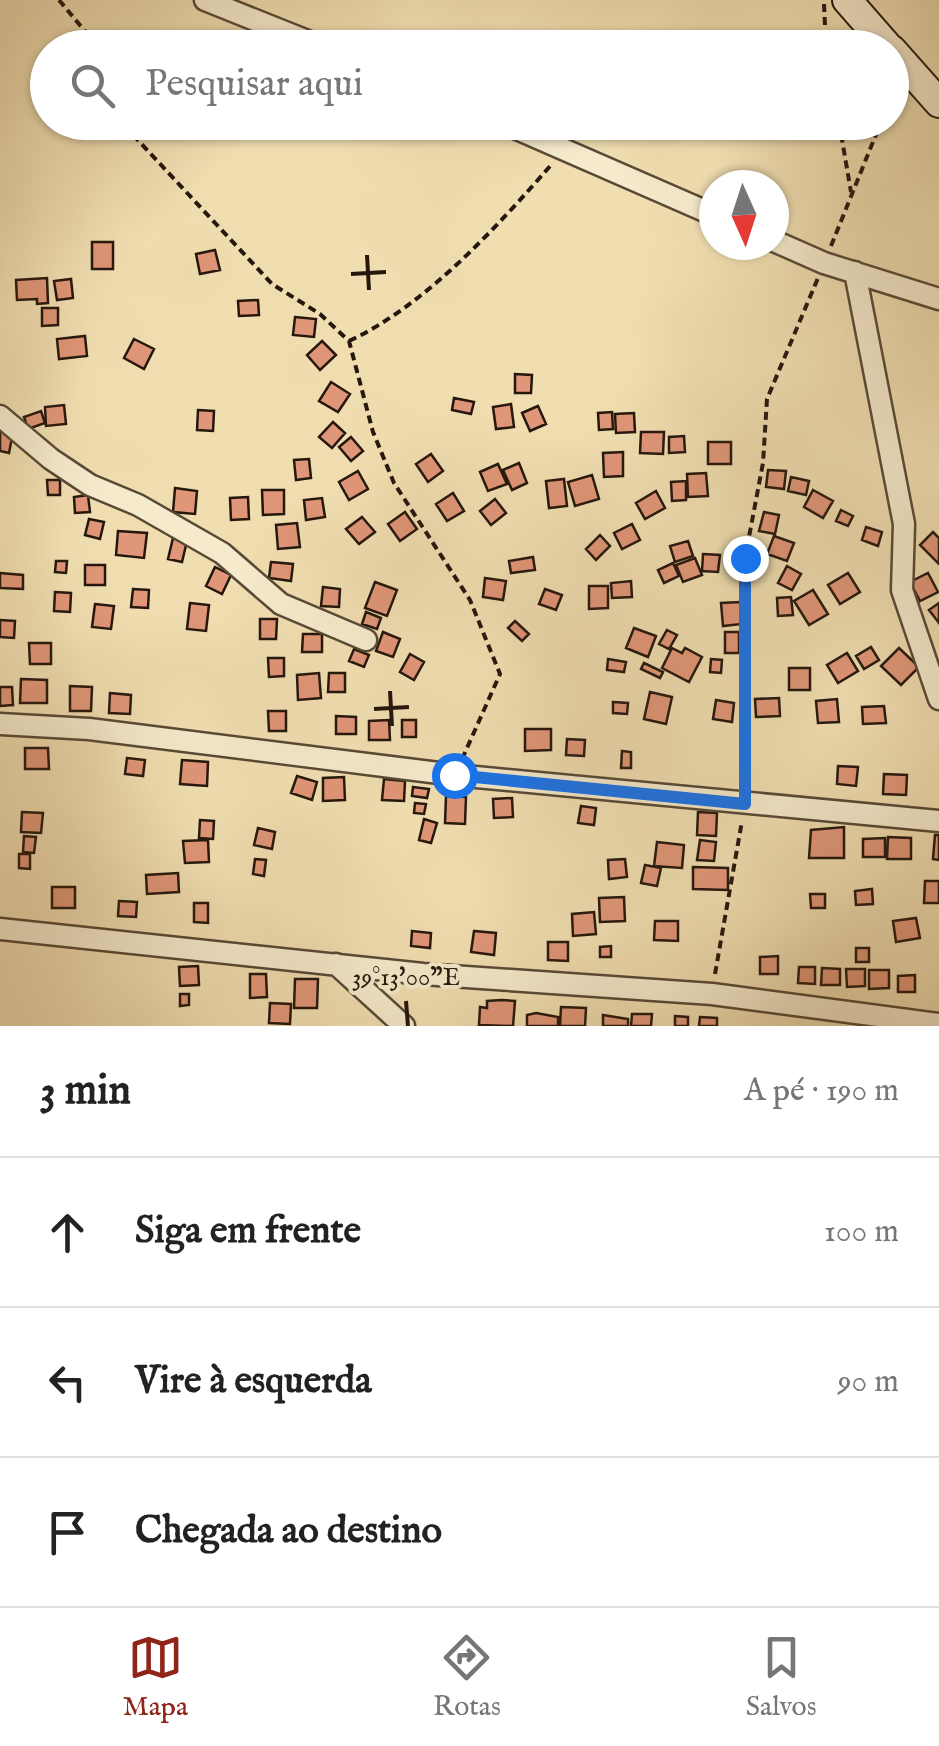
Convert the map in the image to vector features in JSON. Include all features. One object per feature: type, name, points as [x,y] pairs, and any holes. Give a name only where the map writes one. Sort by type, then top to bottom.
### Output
[{"type":"main road","points":[[846,0],[873,30]]},
{"type":"main road","points":[[909,70],[939,103]]},
{"type":"street","points":[[204,0],[280,30]]},
{"type":"street","points":[[542,140],[699,208]]},
{"type":"street","points":[[789,248],[824,263],[939,299]]},
{"type":"street","points":[[855,272],[904,524],[902,590],[939,699]]},
{"type":"street","points":[[0,416],[51,459],[90,485],[222,552],[281,604],[366,640]]},
{"type":"street","points":[[0,724],[89,729],[454,775],[939,822]]},
{"type":"street","points":[[0,929],[423,974],[712,994],[936,1018]]},
{"type":"street","points":[[336,964],[404,1026]]},
{"type":"path","points":[[60,0],[85,30]]},
{"type":"path","points":[[826,0],[826,30]]},
{"type":"path","points":[[138,140],[272,284],[320,314],[349,341],[373,432],[394,482],[470,600],[500,674],[454,775]]},
{"type":"path","points":[[842,140],[851,193]]},
{"type":"path","points":[[712,994],[745,804],[745,558],[763,464],[767,399],[873,140]]},
{"type":"path","points":[[349,341],[380,326],[447,270],[506,216],[564,150]]},
{"type":"building","points":[[92,242],[113,242],[113,269],[92,269]]},
{"type":"building","points":[[215,250],[220,270],[200,274],[196,254]]},
{"type":"building","points":[[47,278],[48,303],[17,300],[16,280]]},
{"type":"building","points":[[71,279],[73,298],[57,300],[54,281]]},
{"type":"building","points":[[258,300],[259,315],[239,316],[238,301]]},
{"type":"building","points":[[42,308],[58,308],[58,325],[42,326]]},
{"type":"building","points":[[295,317],[316,319],[314,337],[293,335]]},
{"type":"building","points":[[85,336],[87,356],[59,359],[57,339]]},
{"type":"building","points":[[134,339],[154,349],[144,369],[124,358]]},
{"type":"building","points":[[322,341],[336,355],[320,370],[307,355]]},
{"type":"building","points":[[515,374],[532,375],[531,393],[515,393]]},
{"type":"building","points":[[331,382],[350,394],[338,412],[319,401]]},
{"type":"building","points":[[454,398],[474,402],[471,414],[452,410]]},
{"type":"building","points":[[511,404],[514,427],[496,429],[493,407]]},
{"type":"building","points":[[64,405],[66,424],[46,426],[45,407]]},
{"type":"building","points":[[538,406],[546,424],[530,431],[522,413]]},
{"type":"building","points":[[198,410],[214,411],[213,431],[197,430]]},
{"type":"building","points":[[41,411],[45,423],[28,429],[24,417]]},
{"type":"building","points":[[612,412],[613,429],[599,430],[598,413]]},
{"type":"building","points":[[634,413],[635,432],[616,433],[615,414]]},
{"type":"building","points":[[333,422],[345,433],[332,448],[319,437]]},
{"type":"building","points":[[0,430],[13,432],[9,453],[0,451]]},
{"type":"building","points":[[641,432],[664,432],[663,454],[640,453]]},
{"type":"building","points":[[684,436],[685,452],[669,453],[669,437]]},
{"type":"building","points":[[351,437],[363,451],[351,461],[339,447]]},
{"type":"building","points":[[708,442],[731,442],[731,464],[708,464]]},
{"type":"building","points":[[623,452],[623,476],[604,477],[603,453]]},
{"type":"building","points":[[431,454],[443,471],[428,482],[416,464]]},
{"type":"building","points":[[309,459],[311,478],[296,480],[294,460]]},
{"type":"building","points":[[519,463],[527,483],[512,490],[503,470]]},
{"type":"building","points":[[498,464],[507,484],[488,491],[480,472]]},
{"type":"building","points":[[768,470],[786,471],[784,489],[766,487]]},
{"type":"building","points":[[358,471],[368,489],[349,500],[339,482]]},
{"type":"building","points":[[706,473],[708,496],[688,497],[687,474]]},
{"type":"building","points":[[592,475],[599,499],[575,506],[568,482]]},
{"type":"building","points":[[791,477],[809,481],[806,495],[788,491]]},
{"type":"building","points":[[564,479],[567,506],[549,508],[546,481]]},
{"type":"building","points":[[47,480],[60,480],[60,495],[48,495]]},
{"type":"building","points":[[686,481],[686,500],[672,501],[671,482]]},
{"type":"building","points":[[175,488],[197,491],[195,514],[173,512]]},
{"type":"building","points":[[262,490],[284,490],[284,514],[263,515]]},
{"type":"building","points":[[813,490],[833,501],[823,518],[804,507]]},
{"type":"building","points":[[656,491],[665,508],[645,519],[636,503]]},
{"type":"building","points":[[453,493],[464,511],[447,521],[436,504]]},
{"type":"building","points":[[88,495],[90,512],[75,513],[74,497]]},
{"type":"building","points":[[248,497],[249,519],[231,520],[230,498]]},
{"type":"building","points":[[322,498],[325,517],[306,520],[304,500]]},
{"type":"building","points":[[495,499],[506,513],[491,525],[480,511]]},
{"type":"building","points":[[841,510],[853,516],[848,526],[836,521]]},
{"type":"building","points":[[405,512],[417,529],[400,541],[388,524]]},
{"type":"building","points":[[764,512],[779,515],[775,534],[759,531]]},
{"type":"building","points":[[362,517],[375,532],[359,544],[346,529]]},
{"type":"building","points":[[89,519],[104,522],[100,539],[85,535]]},
{"type":"building","points":[[297,523],[300,547],[278,549],[276,525]]},
{"type":"building","points":[[632,524],[640,540],[622,549],[614,533]]},
{"type":"building","points":[[866,527],[882,532],[878,546],[862,540]]},
{"type":"building","points":[[118,531],[147,533],[144,558],[116,555]]},
{"type":"building","points":[[933,532],[939,538],[939,564],[920,545]]},
{"type":"building","points":[[600,535],[610,546],[596,560],[586,549]]},
{"type":"building","points":[[774,536],[794,543],[787,561],[767,554]]},
{"type":"building","points":[[173,538],[187,541],[182,562],[168,559]]},
{"type":"building","points":[[688,541],[693,556],[675,562],[670,546]]},
{"type":"building","points":[[703,554],[720,555],[718,572],[702,571]]},
{"type":"building","points":[[533,557],[535,570],[511,573],[509,561]]},
{"type":"building","points":[[695,558],[702,575],[683,582],[676,565]]},
{"type":"building","points":[[56,561],[67,561],[66,573],[55,572]]},
{"type":"building","points":[[271,562],[293,564],[291,581],[269,578]]},
{"type":"building","points":[[673,563],[679,576],[664,583],[658,570]]},
{"type":"building","points":[[85,565],[105,565],[105,585],[85,585]]},
{"type":"building","points":[[787,566],[801,574],[792,590],[778,583]]},
{"type":"building","points":[[215,567],[231,575],[222,594],[206,586]]},
{"type":"building","points":[[0,573],[23,575],[23,589],[0,588]]},
{"type":"building","points":[[848,573],[860,592],[840,604],[828,585]]},
{"type":"building","points":[[928,573],[938,592],[920,601],[910,582]]},
{"type":"building","points":[[485,578],[506,581],[503,600],[483,597]]},
{"type":"building","points":[[631,581],[632,597],[612,598],[611,583]]},
{"type":"building","points":[[375,582],[397,590],[387,616],[365,608]]},
{"type":"building","points":[[589,586],[608,586],[608,608],[589,609]]},
{"type":"building","points":[[323,587],[340,589],[339,607],[321,606]]},
{"type":"building","points":[[133,589],[149,590],[148,608],[131,607]]},
{"type":"building","points":[[545,589],[562,595],[556,610],[539,604]]},
{"type":"building","points":[[813,590],[828,614],[809,625],[794,601]]},
{"type":"building","points":[[55,592],[71,593],[70,612],[54,611]]},
{"type":"building","points":[[791,597],[793,615],[778,616],[777,598]]},
{"type":"building","points":[[740,602],[742,624],[723,626],[721,603]]},
{"type":"building","points":[[190,603],[209,605],[206,631],[187,629]]},
{"type":"building","points":[[939,603],[939,623],[929,610]]},
{"type":"building","points":[[95,604],[114,606],[111,629],[92,627]]},
{"type":"building","points":[[366,612],[381,618],[377,629],[362,624]]},
{"type":"building","points":[[260,619],[277,619],[276,639],[260,639]]},
{"type":"building","points":[[0,620],[15,621],[14,638],[0,637]]},
{"type":"building","points":[[515,621],[529,634],[522,641],[508,628]]},
{"type":"building","points":[[634,628],[656,636],[648,657],[626,648]]},
{"type":"building","points":[[667,630],[677,635],[669,649],[659,644]]},
{"type":"building","points":[[383,632],[400,639],[393,657],[376,651]]},
{"type":"building","points":[[725,632],[739,632],[739,653],[725,653]]},
{"type":"building","points":[[303,634],[322,634],[322,652],[302,652]]},
{"type":"building","points":[[29,643],[51,643],[51,664],[30,664]]},
{"type":"building","points":[[871,647],[879,660],[864,669],[856,656]]},
{"type":"building","points":[[672,648],[682,653],[685,648],[702,657],[689,682],[662,668]]},
{"type":"building","points":[[899,648],[919,667],[901,685],[881,666]]},
{"type":"building","points":[[354,649],[369,655],[364,667],[349,661]]},
{"type":"building","points":[[847,653],[858,671],[838,683],[827,665]]},
{"type":"building","points":[[410,654],[424,662],[414,680],[400,672]]},
{"type":"building","points":[[268,658],[284,658],[284,676],[269,677]]},
{"type":"building","points":[[608,659],[626,662],[624,672],[607,670]]},
{"type":"building","points":[[711,659],[722,660],[721,673],[710,672]]},
{"type":"building","points":[[644,663],[663,672],[660,678],[641,669]]},
{"type":"building","points":[[789,668],[810,668],[810,690],[789,690]]},
{"type":"building","points":[[319,673],[321,698],[298,700],[297,675]]},
{"type":"building","points":[[329,673],[345,673],[345,692],[328,692]]},
{"type":"building","points":[[21,679],[47,680],[47,703],[20,703]]},
{"type":"building","points":[[70,686],[92,687],[91,711],[70,711]]},
{"type":"building","points":[[0,687],[12,687],[13,705],[0,706]]},
{"type":"building","points":[[650,692],[672,697],[666,724],[644,719]]},
{"type":"building","points":[[110,693],[131,695],[130,714],[109,713]]},
{"type":"building","points":[[779,698],[780,716],[756,717],[755,699]]},
{"type":"building","points":[[837,699],[839,722],[818,723],[816,701]]},
{"type":"building","points":[[716,700],[734,703],[732,722],[713,719]]},
{"type":"building","points":[[613,702],[628,703],[627,714],[613,713]]},
{"type":"building","points":[[884,706],[886,723],[863,724],[862,707]]},
{"type":"building","points":[[268,711],[286,711],[286,731],[269,731]]},
{"type":"building","points":[[336,716],[356,717],[356,734],[336,734]]},
{"type":"building","points":[[389,720],[390,740],[369,740],[369,721]]},
{"type":"building","points":[[402,720],[416,720],[416,737],[402,737]]},
{"type":"building","points":[[525,729],[551,729],[551,750],[525,751]]},
{"type":"building","points":[[567,739],[585,740],[584,756],[566,755]]},
{"type":"building","points":[[25,748],[48,748],[49,769],[25,769]]},
{"type":"building","points":[[622,751],[631,752],[631,768],[621,768]]},
{"type":"building","points":[[127,758],[145,760],[143,776],[125,774]]},
{"type":"building","points":[[182,760],[208,762],[207,786],[180,784]]},
{"type":"building","points":[[838,766],[858,767],[856,786],[837,784]]},
{"type":"building","points":[[884,774],[907,775],[906,795],[883,794]]},
{"type":"building","points":[[297,776],[317,782],[312,800],[291,793]]},
{"type":"building","points":[[344,777],[345,800],[323,801],[323,778]]},
{"type":"building","points":[[384,779],[405,781],[404,801],[382,800]]},
{"type":"building","points":[[413,787],[429,789],[427,798],[412,796]]},
{"type":"building","points":[[446,796],[466,797],[465,824],[445,823]]},
{"type":"building","points":[[512,798],[513,817],[494,818],[493,799]]},
{"type":"building","points":[[415,803],[426,804],[424,814],[414,813]]},
{"type":"building","points":[[581,806],[596,808],[594,825],[578,823]]},
{"type":"building","points":[[22,812],[43,813],[41,833],[21,832]]},
{"type":"building","points":[[698,812],[717,813],[716,836],[697,835]]},
{"type":"building","points":[[424,819],[437,823],[431,843],[419,840]]},
{"type":"building","points":[[200,820],[214,821],[213,839],[199,838]]},
{"type":"building","points":[[844,827],[844,858],[809,858],[811,830]]},
{"type":"building","points":[[258,828],[275,832],[272,849],[254,845]]},
{"type":"building","points":[[935,835],[939,835],[939,860],[933,859]]},
{"type":"building","points":[[24,836],[36,837],[34,853],[23,852]]},
{"type":"building","points":[[888,837],[911,838],[911,859],[887,859]]},
{"type":"building","points":[[885,838],[885,857],[863,857],[863,839]]},
{"type":"building","points":[[208,840],[209,862],[185,863],[183,841]]},
{"type":"building","points":[[700,840],[716,842],[714,861],[697,860]]},
{"type":"building","points":[[657,842],[684,845],[682,868],[654,866]]},
{"type":"building","points":[[19,854],[30,854],[30,869],[19,868]]},
{"type":"building","points":[[255,859],[266,860],[264,876],[253,874]]},
{"type":"building","points":[[625,859],[627,877],[609,879],[608,860]]},
{"type":"building","points":[[645,865],[661,868],[657,886],[641,883]]},
{"type":"building","points":[[693,867],[728,868],[728,890],[693,889]]},
{"type":"building","points":[[178,873],[179,892],[147,894],[146,875]]},
{"type":"building","points":[[925,881],[939,881],[939,903],[924,903]]},
{"type":"building","points":[[52,887],[75,887],[75,908],[52,908]]},
{"type":"building","points":[[872,889],[873,904],[856,905],[855,891]]},
{"type":"building","points":[[810,894],[825,894],[825,908],[811,908]]},
{"type":"building","points":[[624,897],[625,921],[600,922],[599,898]]},
{"type":"building","points":[[119,901],[137,902],[136,917],[118,916]]},
{"type":"building","points":[[194,903],[208,903],[208,923],[194,922]]},
{"type":"building","points":[[594,912],[596,934],[573,936],[572,914]]},
{"type":"building","points":[[916,918],[920,938],[896,942],[893,921]]},
{"type":"building","points":[[655,921],[678,921],[678,941],[654,940]]},
{"type":"building","points":[[412,931],[431,933],[430,948],[411,946]]},
{"type":"building","points":[[474,931],[496,933],[494,955],[471,952]]},
{"type":"building","points":[[548,942],[568,942],[568,961],[548,960]]},
{"type":"building","points":[[611,946],[611,957],[600,957],[600,947]]},
{"type":"building","points":[[856,948],[869,948],[869,962],[856,962]]},
{"type":"building","points":[[778,956],[778,974],[760,974],[760,957]]},
{"type":"building","points":[[198,966],[199,985],[180,986],[179,967]]},
{"type":"building","points":[[799,967],[815,967],[815,984],[798,983]]},
{"type":"building","points":[[822,968],[840,969],[840,985],[821,985]]},
{"type":"building","points":[[846,969],[865,969],[865,986],[847,987]]},
{"type":"building","points":[[869,970],[889,970],[889,988],[869,989]]},
{"type":"building","points":[[250,974],[266,974],[267,997],[250,998]]},
{"type":"building","points":[[915,975],[915,992],[898,992],[898,976]]},
{"type":"building","points":[[295,979],[318,979],[317,1008],[294,1008]]},
{"type":"building","points":[[180,994],[189,994],[189,1005],[180,1006]]},
{"type":"building","points":[[487,1001],[515,1001],[513,1026],[479,1025],[480,1007],[487,1008]]},
{"type":"building","points":[[270,1003],[291,1004],[290,1024],[269,1023]]},
{"type":"building","points":[[561,1007],[586,1008],[585,1026],[560,1026]]},
{"type":"building","points":[[632,1014],[652,1014],[651,1026],[631,1026]]},
{"type":"building","points":[[527,1015],[558,1017],[558,1026],[527,1026]]},
{"type":"building","points":[[603,1015],[628,1019],[628,1026],[603,1026]]},
{"type":"building","points":[[675,1016],[688,1017],[688,1026],[675,1026]]},
{"type":"building","points":[[700,1017],[717,1018],[717,1026],[699,1026]]},
{"type":"route","points":[[454,775],[745,804],[745,558]]}]
